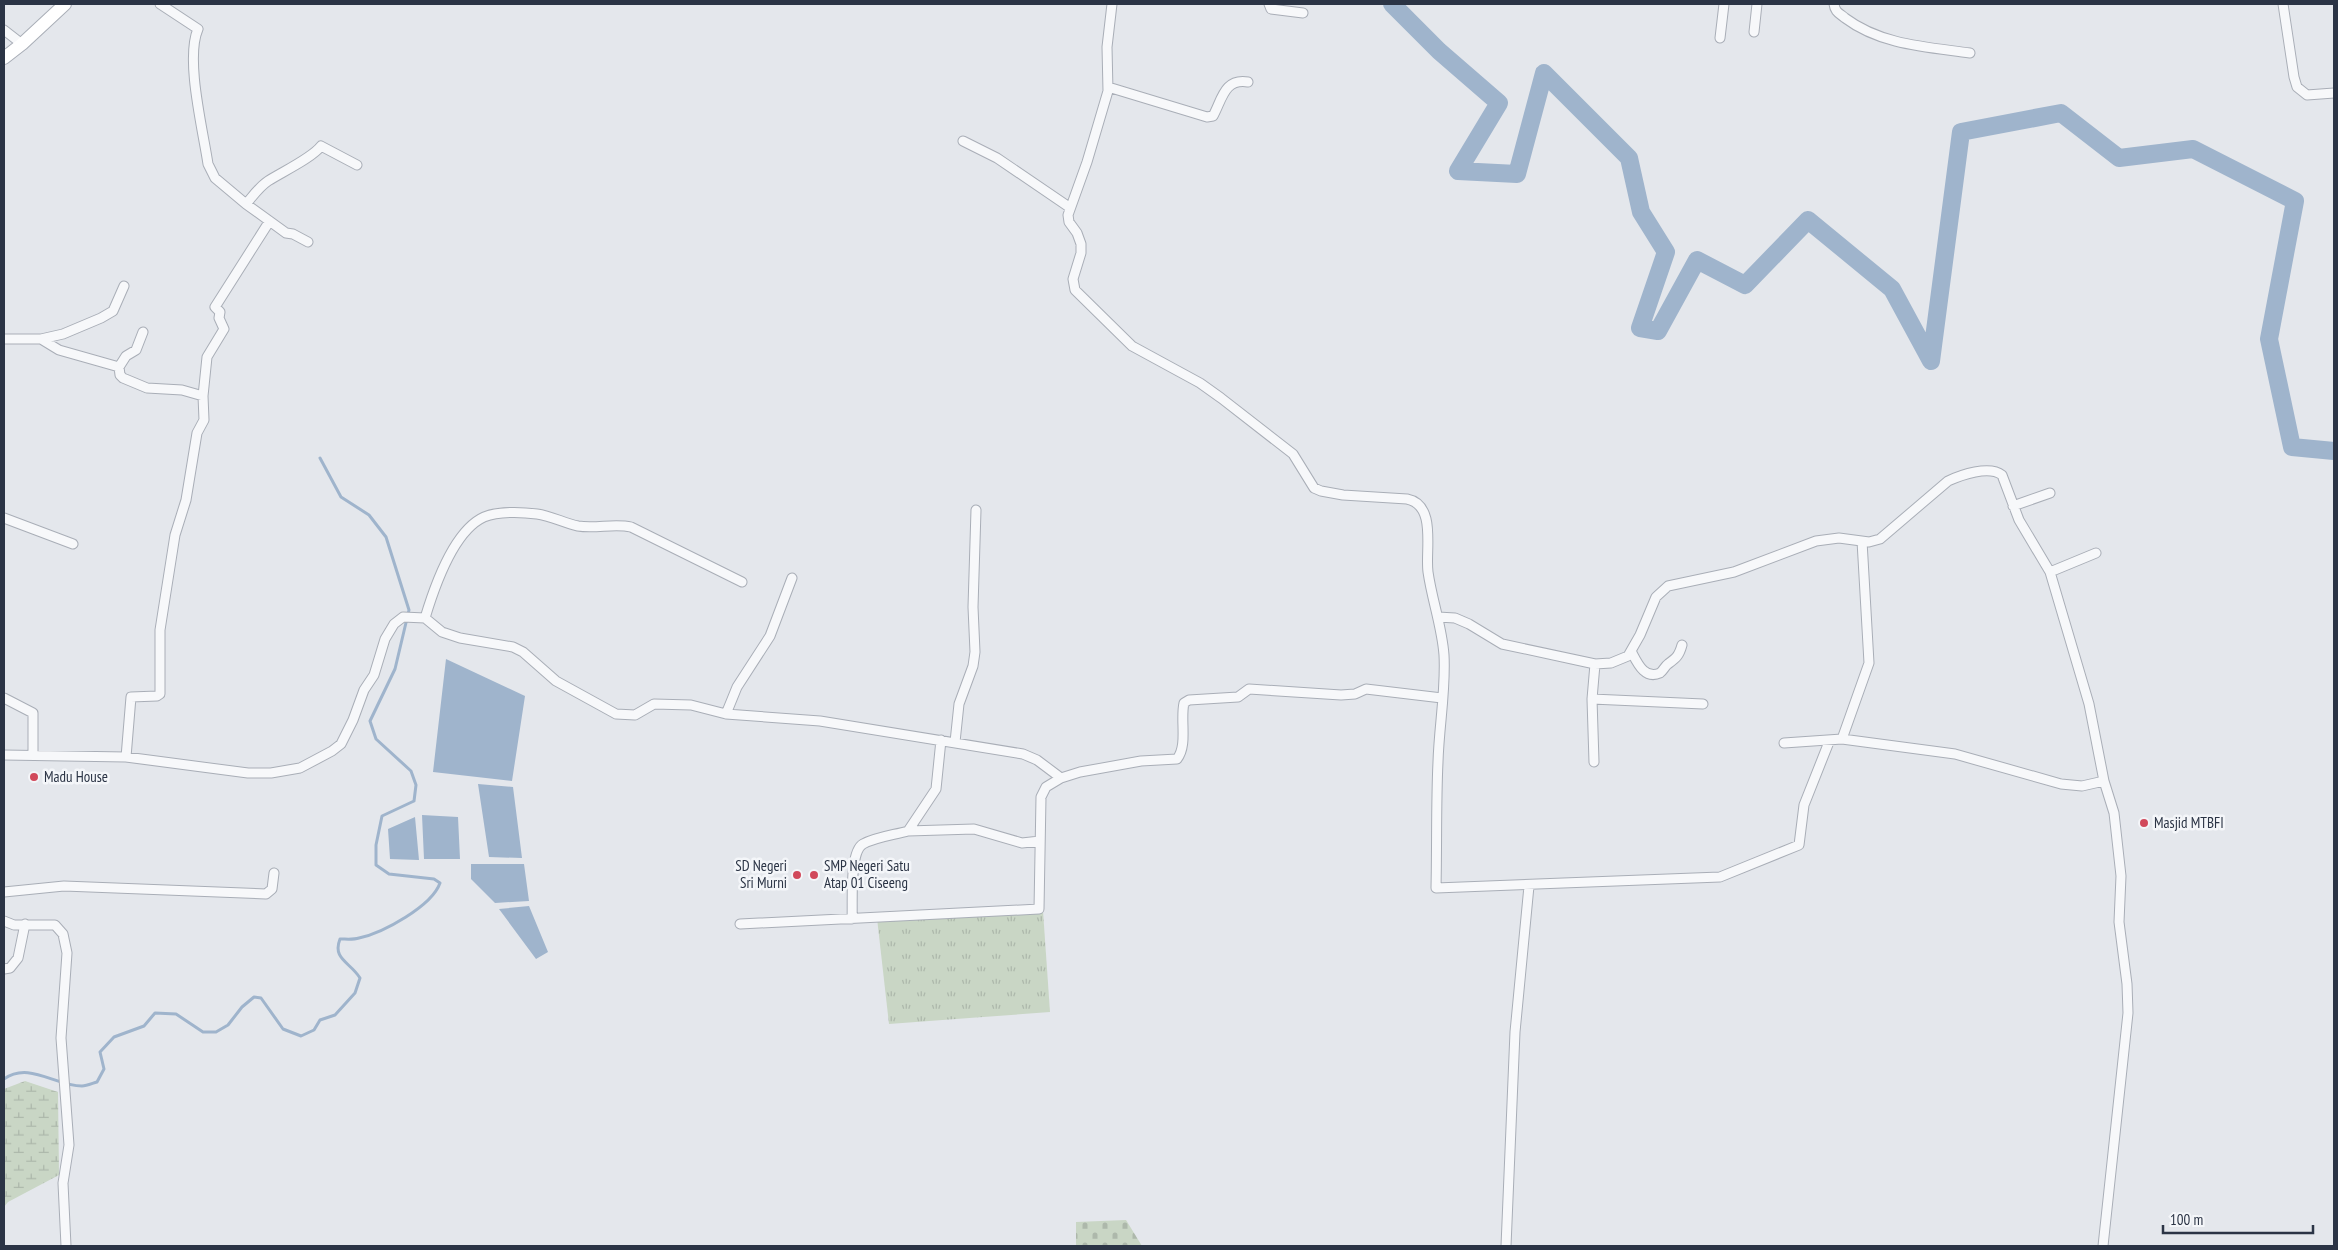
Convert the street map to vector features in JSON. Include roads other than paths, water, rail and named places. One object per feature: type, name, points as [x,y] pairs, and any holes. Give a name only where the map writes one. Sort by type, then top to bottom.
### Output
[{"type":"street","points":[[4,58],[65,4]]},
{"type":"street","points":[[160,4],[198,29],[193,43],[195,81],[208,164],[215,178],[269,222],[286,233],[293,234],[308,242]]},
{"type":"street","points":[[1112,4],[1107,48],[1108,87],[1087,162],[1069,207],[1069,222],[1077,232],[1081,244],[1081,253],[1073,279],[1075,290],[1137,350],[1200,383],[1292,454],[1314,488],[1331,493],[1407,499],[1418,502],[1427,518],[1428,575],[1444,654],[1438,762],[1436,888],[1720,878],[1799,845],[1802,814],[1806,799],[1830,742]]},
{"type":"street","points":[[1268,4],[1271,9],[1303,13]]},
{"type":"street","points":[[1720,38],[1724,4]]},
{"type":"street","points":[[1754,32],[1757,4]]},
{"type":"street","points":[[1834,4],[1836,11],[1858,28],[1900,44],[1970,53]]},
{"type":"street","points":[[2283,4],[2292,69],[2297,87],[2307,95],[2334,93]]},
{"type":"street","points":[[4,30],[22,44]]},
{"type":"street","points":[[1108,87],[1207,117],[1214,116],[1228,86],[1234,82],[1248,82]]},
{"type":"street","points":[[963,141],[997,158],[1069,207]]},
{"type":"street","points":[[246,204],[267,182],[316,153],[321,146],[357,164]]},
{"type":"street","points":[[126,757],[131,697],[157,696],[160,694],[160,630],[175,535],[186,500],[197,433],[204,420],[203,396],[207,357],[224,329],[219,318],[220,312],[215,307],[269,222]]},
{"type":"street","points":[[4,339],[41,339],[63,334],[109,314],[124,286]]},
{"type":"street","points":[[143,332],[136,350],[126,356],[119,367],[120,375],[147,388],[182,390],[203,396]]},
{"type":"street","points":[[41,339],[59,350],[119,367]]},
{"type":"street","points":[[1438,617],[1455,618],[1469,624],[1502,644],[1595,664],[1620,659],[1628,656],[1656,597],[1668,586],[1734,572],[1816,541],[1839,538],[1862,541],[1880,540],[1948,481],[1956,477],[1990,470],[1998,472],[2002,476],[2019,520],[2050,572],[2089,704],[2104,781],[2114,813],[2121,876],[2119,922],[2127,984],[2128,1013],[2103,1246]]},
{"type":"street","points":[[2013,506],[2050,494]]},
{"type":"street","points":[[955,742],[959,704],[973,666],[975,652],[973,607],[976,510]]},
{"type":"street","points":[[423,617],[434,590],[463,534],[478,520],[496,515],[536,514],[579,526],[616,525],[631,527],[742,582]]},
{"type":"street","points":[[4,518],[73,544]]},
{"type":"street","points":[[1842,739],[1869,663],[1862,541]]},
{"type":"street","points":[[2050,572],[2096,553]]},
{"type":"street","points":[[726,714],[737,687],[770,636],[792,578]]},
{"type":"street","points":[[4,755],[126,757],[248,773],[289,771],[332,752],[344,739],[364,690],[374,674],[385,639],[394,624],[403,616],[423,617],[436,628],[460,638],[518,649],[556,681],[616,714],[634,715],[647,707],[660,704],[702,707],[726,714],[820,721],[1031,756],[1061,778]]},
{"type":"street","points":[[1631,651],[1641,669],[1646,673],[1652,674],[1660,672],[1678,657],[1682,645]]},
{"type":"street","points":[[1594,762],[1592,699],[1595,664]]},
{"type":"street","points":[[740,924],[1039,909],[1041,797],[1046,787],[1061,778],[1102,767],[1141,761],[1177,759],[1181,752],[1182,710],[1184,703],[1189,700],[1238,697],[1249,689],[1342,695],[1354,694],[1366,689],[1442,698]]},
{"type":"street","points":[[4,698],[33,713],[33,754]]},
{"type":"street","points":[[1592,699],[1703,704]]},
{"type":"street","points":[[1784,743],[1830,742],[1842,739],[1955,754],[2061,784],[2082,786],[2104,781]]},
{"type":"street","points":[[908,831],[936,789],[941,740]]},
{"type":"street","points":[[852,919],[856,850],[862,844],[908,831],[974,829],[1022,843],[1040,841]]},
{"type":"street","points":[[4,892],[64,886],[266,894],[272,889],[274,873]]},
{"type":"street","points":[[1506,1246],[1515,1032],[1529,886]]},
{"type":"street","points":[[4,921],[14,925],[55,925],[61,929],[66,942],[66,986],[61,1038],[69,1145],[63,1183],[66,1246]]},
{"type":"street","points":[[4,969],[10,968],[18,958],[25,924]]},
{"type":"water","points":[[446,659],[525,696],[512,781],[433,772]]},
{"type":"water","points":[[478,784],[513,787],[522,858],[489,857]]},
{"type":"water","points":[[422,815],[458,817],[460,859],[424,859]]},
{"type":"water","points":[[415,817],[419,860],[390,859],[388,829]]},
{"type":"water","points":[[471,864],[524,864],[529,901],[495,903],[471,879]]},
{"type":"water","points":[[529,906],[548,952],[536,959],[499,909]]},
{"type":"waterway","points":[[1392,4],[1439,51],[1499,103],[1458,171],[1517,174],[1544,73],[1629,158],[1641,212],[1666,252],[1640,328],[1658,331],[1697,260],[1745,285],[1808,220],[1892,289],[1931,361],[1961,132],[2061,113],[2119,158],[2193,149],[2295,201],[2269,339],[2292,447],[2334,451]]},
{"type":"waterway","points":[[4,1079],[13,1074],[23,1072],[33,1073],[72,1085],[82,1086],[97,1082],[104,1069],[100,1052],[114,1037],[144,1026],[155,1013],[176,1014],[203,1032],[216,1032],[228,1025],[242,1007],[254,997],[261,998],[283,1029],[301,1036],[314,1030],[320,1020],[335,1015],[355,993],[360,978],[340,956],[338,951],[340,939],[359,938],[381,931],[406,917],[427,901],[440,883],[434,879],[389,874],[376,865],[376,845],[382,816],[414,801],[416,785],[411,771],[376,739],[370,721],[395,669],[409,610],[386,537],[369,515],[341,497],[320,458]]},
{"type":"place","name":"Madu House","points":[[34,777]]},
{"type":"place","name":"Masjid MTBFI","points":[[2144,823]]},
{"type":"place","name":"SD Negeri Sri Murni","points":[[797,875]]},
{"type":"place","name":"SMP Negeri Satu Atap 01 Ciseeng","points":[[814,875]]}]
